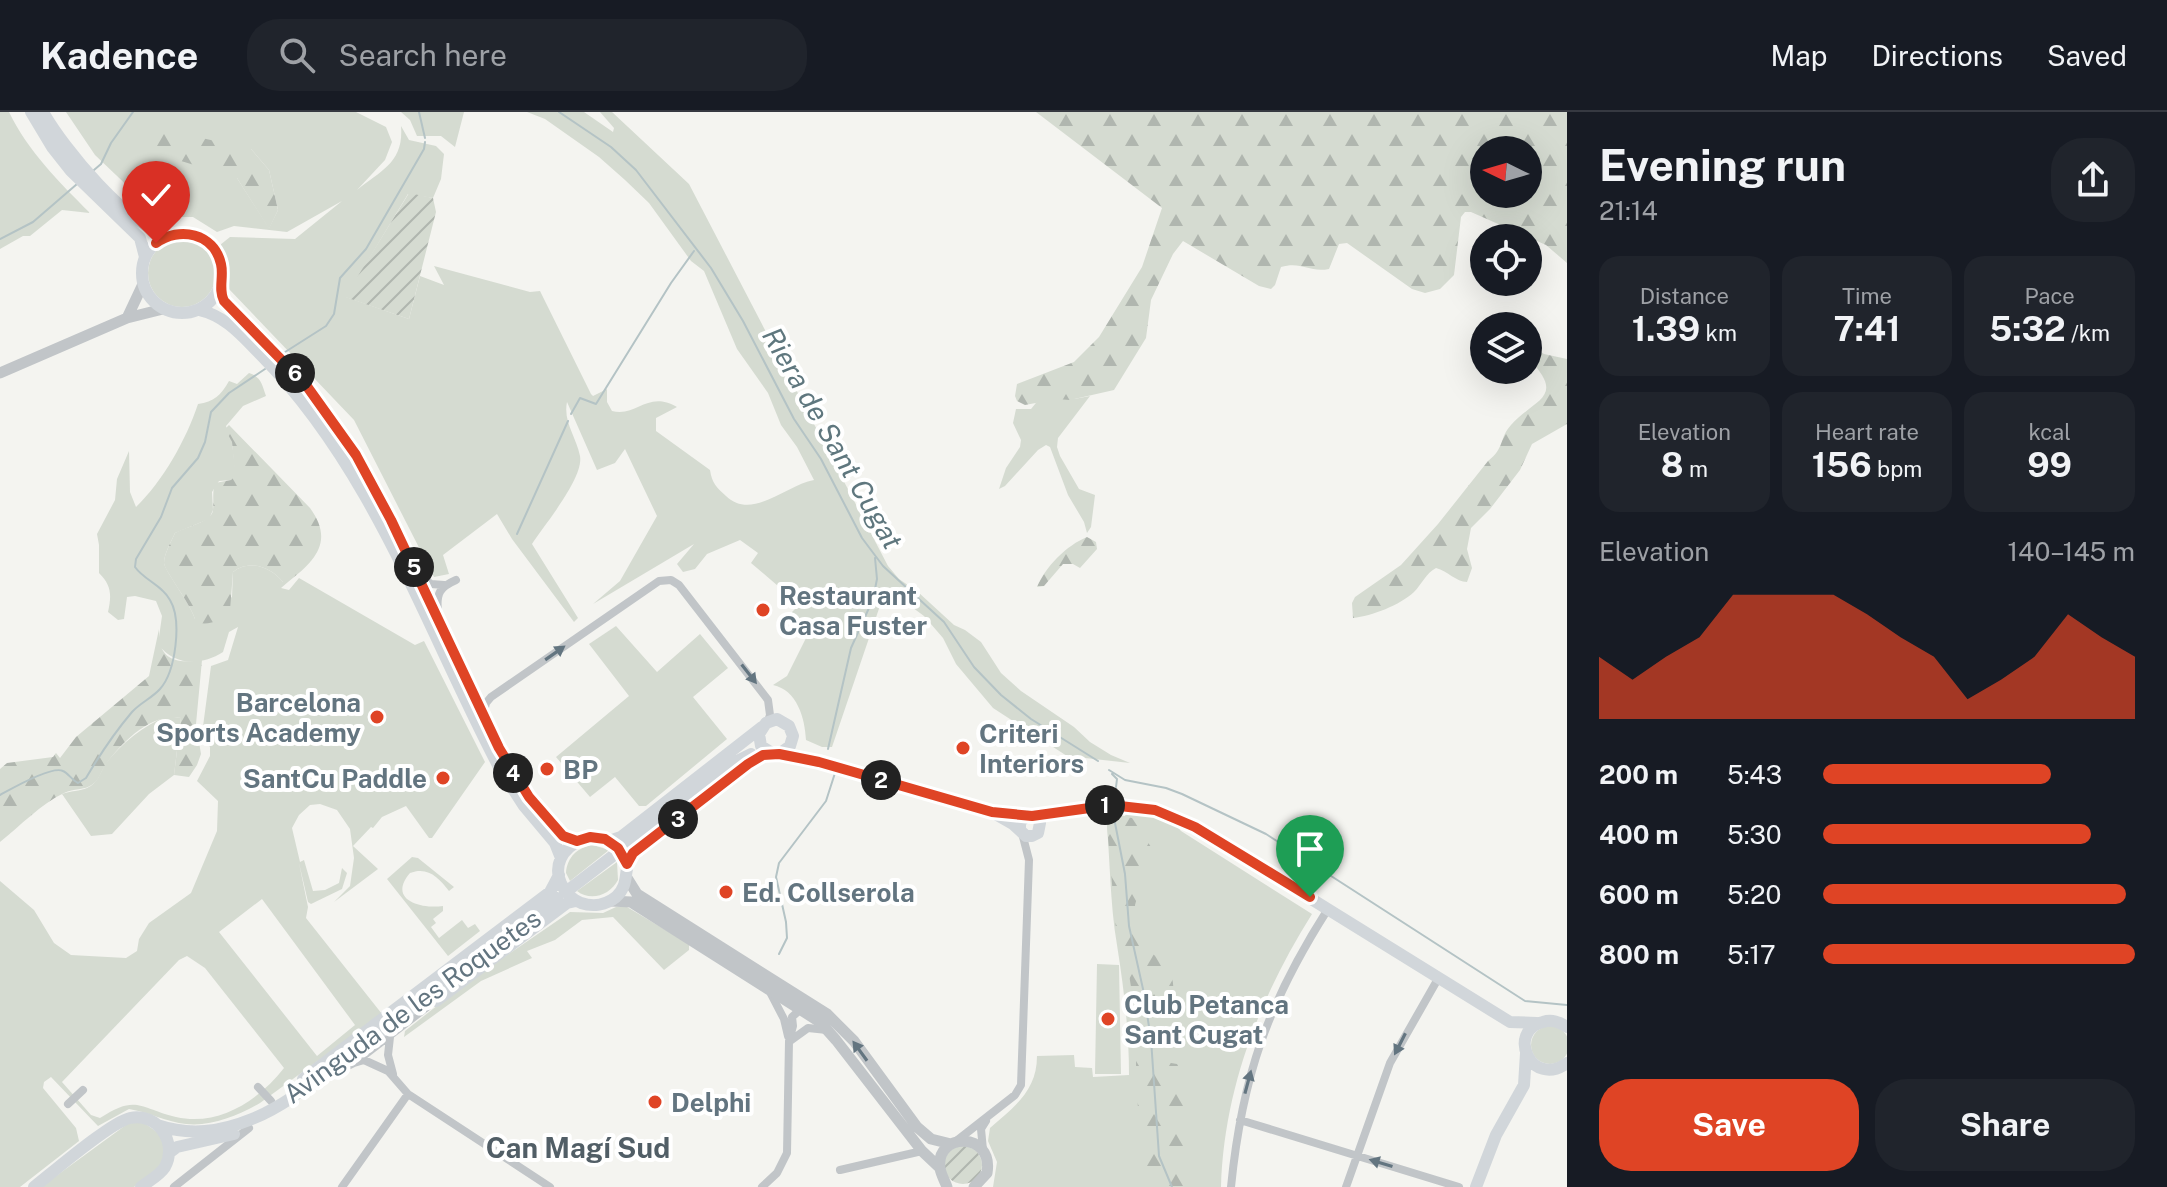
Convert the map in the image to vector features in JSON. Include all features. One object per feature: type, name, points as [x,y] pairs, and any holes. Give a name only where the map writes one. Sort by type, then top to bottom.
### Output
[{"type":"main road","points":[[31,112],[52,147],[100,192],[140,238],[145,257]]},
{"type":"main road","points":[[43,112],[75,167]]},
{"type":"main road","points":[[100,192],[156,233],[189,234],[211,245],[217,252],[222,268],[220,287],[232,319],[306,385],[415,570],[504,756],[529,797],[560,834],[577,841]]},
{"type":"main road","points":[[169,235],[156,243],[145,257],[143,284],[151,298],[163,309],[177,313],[199,310],[232,319]]},
{"type":"main road","points":[[199,310],[212,300],[220,287]]},
{"type":"main road","points":[[268,1107],[550,892],[559,875],[561,858],[557,846],[524,806],[500,769],[351,458]]},
{"type":"main road","points":[[561,858],[577,841],[590,837],[609,841],[621,837],[777,719],[785,722],[792,731],[799,751],[815,761]]},
{"type":"main road","points":[[763,727],[760,742],[772,752],[815,761],[992,812],[1030,816],[1090,806],[1122,805],[1174,816],[1510,1022],[1532,1063],[1546,1069],[1560,1068],[1567,1063]]},
{"type":"main road","points":[[628,844],[731,764],[763,727]]},
{"type":"main road","points":[[731,764],[788,749],[793,739]]},
{"type":"main road","points":[[427,1007],[567,903],[576,901],[591,905],[611,901],[622,890],[633,853],[735,773],[772,752]]},
{"type":"main road","points":[[992,812],[1029,836],[1071,811]]},
{"type":"main road","points":[[1021,832],[1020,822],[1030,816]]},
{"type":"main road","points":[[1030,816],[1038,820],[1038,832]]},
{"type":"main road","points":[[609,841],[622,853],[627,871]]},
{"type":"main road","points":[[571,888],[614,855]]},
{"type":"main road","points":[[559,875],[564,889],[576,901]]},
{"type":"main road","name":"Avinguda de les Roquetes","points":[[169,1153],[177,1147],[230,1135],[268,1107],[295,1095],[557,898]]},
{"type":"main road","points":[[1510,1022],[1555,1021],[1567,1027]]},
{"type":"main road","points":[[1524,1085],[1527,1032],[1537,1023]]},
{"type":"main road","points":[[1476,1187],[1496,1135],[1524,1085],[1546,1069]]},
{"type":"main road","name":"Avinguda de les Roquetes","points":[[34,1187],[121,1121],[139,1117],[157,1125],[194,1133],[242,1126]]},
{"type":"main road","points":[[141,1187],[162,1170],[169,1153],[168,1139],[157,1125]]},
{"type":"street","points":[[127,318],[143,284]]},
{"type":"street","points":[[0,373],[127,318],[163,309]]},
{"type":"street","points":[[415,570],[431,584],[444,585],[456,580]]},
{"type":"street","points":[[484,713],[491,697],[659,581],[671,580],[679,585],[768,700],[770,715],[763,727]]},
{"type":"street","points":[[439,620],[437,597],[444,585]]},
{"type":"street","points":[[1021,832],[1029,860]]},
{"type":"street","points":[[940,1168],[941,1157],[953,1144],[1015,1095],[1022,1076],[1029,860],[1038,832]]},
{"type":"street","points":[[627,871],[637,894],[765,980],[800,1008],[854,1041],[917,1127],[931,1139],[953,1144],[970,1142],[983,1151]]},
{"type":"street","points":[[611,901],[631,902],[765,980],[806,998],[830,1024],[922,1151],[940,1168],[948,1185]]},
{"type":"street","points":[[1231,1187],[1240,1120],[1258,1044],[1293,965],[1328,909]]},
{"type":"street","points":[[1346,1187],[1390,1063],[1419,1007],[1439,977]]},
{"type":"street","points":[[762,1187],[777,1173],[787,1153],[789,1041],[784,1019],[765,980]]},
{"type":"street","points":[[295,1095],[354,1063],[427,1007]]},
{"type":"street","points":[[789,1041],[793,1026],[797,1025],[802,1013],[800,1008]]},
{"type":"street","points":[[789,1041],[808,1028],[830,1024]]},
{"type":"street","points":[[391,1036],[388,1055],[393,1075]]},
{"type":"street","points":[[376,1066],[379,1059],[388,1055]]},
{"type":"street","points":[[354,1063],[364,1060],[393,1075],[408,1094],[550,1187]]},
{"type":"street","points":[[258,1087],[268,1107]]},
{"type":"street","points":[[68,1104],[83,1090]]},
{"type":"street","points":[[342,1187],[408,1094]]},
{"type":"street","points":[[981,1185],[988,1165],[981,1129],[989,1116]]},
{"type":"street","points":[[1240,1120],[1459,1187]]},
{"type":"street","name":"Avinguda de les Roquetes","points":[[174,1187],[242,1126]]},
{"type":"street","points":[[840,1170],[922,1151]]},
{"type":"green space","points":[[0,112],[9,112],[35,153],[90,213],[62,210],[30,236],[23,236],[0,249]]},
{"type":"green space","points":[[66,112],[356,112],[386,127],[392,142],[385,160],[357,190],[395,157],[401,126],[409,140],[436,146],[444,154],[441,179],[433,198],[408,194],[346,297],[409,319],[420,276],[444,285],[434,266],[530,292],[540,291],[591,394],[593,396],[607,389],[607,402],[612,411],[629,411],[658,401],[677,407],[656,418],[656,431],[710,470],[715,484],[736,503],[758,503],[814,480],[797,447],[781,425],[768,393],[737,349],[704,271],[691,261],[649,203],[625,180],[599,157],[545,119],[527,112],[584,112],[613,132],[614,128],[600,112],[612,112],[689,184],[888,566],[954,625],[981,642],[1001,673],[1021,691],[1074,727],[1090,742],[1130,763],[1067,756],[993,708],[956,664],[943,638],[924,616],[886,588],[832,747],[822,747],[806,740],[804,723],[794,699],[773,685],[787,676],[808,634],[792,626],[792,612],[796,608],[778,586],[751,563],[758,553],[740,540],[707,554],[695,569],[683,572],[677,564],[694,544],[593,604],[620,581],[657,516],[625,449],[615,463],[597,470],[567,402],[567,416],[580,465],[570,488],[532,544],[578,618],[574,622],[497,514],[443,555],[449,574],[434,577],[354,420],[228,288],[229,264],[220,245],[230,237],[295,239],[342,201],[287,232],[234,226],[217,232],[193,217],[160,217],[95,155]],"holes":[[[251,149],[269,170],[278,210],[269,228],[237,178]]]},
{"type":"green space","points":[[401,112],[464,112],[455,147],[441,136],[417,136],[410,120]]},
{"type":"green space","points":[[1036,112],[1567,112],[1567,263],[1542,243],[1542,224],[1498,224],[1471,212],[1465,212],[1461,217],[1454,275],[1440,289],[1425,293],[1412,289],[1347,243],[1339,244],[1329,269],[1316,270],[1295,265],[1281,267],[1271,289],[1259,286],[1183,241],[1173,254],[1151,300],[1146,338],[1114,390],[1070,400],[1057,399],[1025,405],[1017,401],[1017,384],[1074,362],[1099,337],[1142,267],[1162,208]]},
{"type":"green space","points":[[148,126],[251,149],[269,170],[278,210],[269,229],[237,178],[181,161],[147,143]]},
{"type":"green space","points":[[409,193],[433,198],[436,212],[409,319],[345,297]]},
{"type":"green space","points":[[182,239],[206,249],[216,273],[206,297],[182,307],[158,297],[148,273],[158,249]]},
{"type":"green space","points":[[1542,353],[1567,359],[1567,424],[1532,444],[1520,470],[1471,528],[1467,549],[1472,568],[1467,582],[1436,568],[1401,601],[1353,618],[1352,603],[1355,597],[1401,565],[1438,524],[1497,452],[1511,425],[1543,396],[1545,382],[1542,376]]},
{"type":"green space","points":[[249,373],[260,382],[266,396],[243,406],[226,426],[232,442],[236,476],[231,480],[219,481],[212,492],[213,510],[209,519],[175,533],[164,559],[165,567],[195,619],[232,597],[233,572],[239,568],[260,566],[283,582],[288,582],[281,588],[289,590],[299,578],[415,645],[424,641],[485,762],[432,838],[406,806],[382,817],[371,827],[353,846],[378,869],[334,902],[350,886],[354,858],[350,829],[337,810],[320,804],[310,805],[299,815],[292,828],[300,862],[304,860],[313,891],[325,890],[339,883],[342,868],[347,873],[342,889],[311,904],[299,863],[308,907],[306,918],[382,1014],[260,1103],[215,1122],[186,1124],[129,1109],[98,1126],[51,1077],[44,1082],[43,1088],[76,1128],[79,1141],[20,1187],[0,1187],[0,881],[34,910],[54,943],[71,955],[126,958],[137,951],[139,939],[149,923],[191,893],[217,831],[218,801],[197,781],[210,756],[210,747],[202,734],[211,666],[228,660],[238,627],[229,632],[223,652],[206,660],[188,662],[164,651],[158,644],[162,616],[156,601],[127,597],[124,619],[118,620],[108,612],[110,590],[99,573],[97,534],[115,500],[117,479],[129,451],[130,492],[136,507],[173,459],[198,404],[216,397],[229,381],[237,384]],"holes":[[[262,899],[355,1025],[317,1056],[219,932]],[[187,956],[205,968],[284,1068],[250,1100],[208,1118],[176,1117],[138,1105],[122,1106],[100,1118],[91,1115],[62,1082],[179,960]]]},
{"type":"green space","points":[[1090,396],[1058,438],[1057,447],[1079,489],[1095,495],[1091,527],[1087,533],[1068,495],[1050,447],[1046,445],[999,489],[1006,468],[1020,447],[1021,440],[1013,423],[1016,409],[1031,409],[1040,398]]},
{"type":"green space","points":[[229,425],[310,508],[321,530],[321,540],[314,558],[288,582],[283,582],[260,566],[246,566],[233,572],[230,610],[216,621],[199,623],[168,572],[164,559],[175,533],[203,521],[211,514],[215,483],[231,480],[235,476],[232,442],[225,429]]},
{"type":"green space","points":[[1087,537],[1096,542],[1097,549],[1080,568],[1063,564],[1044,586],[1037,587],[1058,558]]},
{"type":"green space","points":[[616,626],[657,672],[700,634],[728,668],[693,697],[727,739],[646,806],[639,806],[615,777],[590,797],[556,757],[629,696],[589,644]]},
{"type":"green space","points":[[159,629],[162,647],[170,658],[202,660],[196,724],[201,754],[189,777],[174,775],[181,718],[159,720],[129,738],[93,784],[55,798],[0,842],[0,769],[7,763],[53,757],[56,753],[60,758],[76,737],[149,676]]},
{"type":"green space","points":[[167,716],[181,718],[174,775],[149,794],[112,834],[91,836],[62,794],[91,786],[106,763],[126,742]]},
{"type":"green space","points":[[1127,812],[1172,821],[1181,831],[1312,914],[1276,978],[1248,1044],[1229,1114],[1221,1187],[993,1187],[997,1162],[988,1141],[990,1128],[1028,1089],[1037,1056],[1074,1055],[1075,1067],[1092,1068],[1093,1077],[1129,1075],[1106,814],[1125,816]]},
{"type":"green space","points":[[1106,814],[1132,818],[1151,847],[1151,869],[1135,905],[1137,932],[1141,946],[1160,960],[1170,974],[1173,987],[1158,1043],[1159,1061],[1177,1064],[1192,1091],[1182,1160],[1189,1187],[1166,1187],[1162,1176],[1156,1178],[1140,1157],[1136,1064],[1138,1031],[1128,968],[1116,930]]},
{"type":"green space","points":[[593,845],[609,850],[570,881],[566,873],[571,858],[583,848]]},
{"type":"green space","points":[[412,857],[418,858],[454,887],[449,891],[437,878],[422,871],[410,873],[404,882],[402,890],[410,901],[425,906],[443,906],[443,911],[433,919],[436,923],[431,927],[439,938],[462,920],[468,928],[475,924],[480,931],[448,956],[387,879]]},
{"type":"green space","points":[[617,862],[618,880],[610,890],[594,896],[577,891]]},
{"type":"green space","points":[[616,907],[627,907],[689,944],[689,950],[664,970],[613,917],[582,920],[555,940],[527,951],[532,958],[481,981],[404,1037],[405,1031],[462,986],[570,912],[603,913]]},
{"type":"green space","name":"Club Petanca Sant Cugat","points":[[1097,964],[1119,965],[1121,1074],[1095,1074]]},
{"type":"green space","points":[[1550,1026],[1564,1031],[1567,1054],[1564,1059],[1550,1064],[1536,1059],[1531,1045],[1536,1031]]},
{"type":"green space","points":[[130,1122],[143,1122],[161,1135],[166,1154],[159,1168],[134,1187],[41,1187]]},
{"type":"green space","points":[[963,1146],[976,1152],[982,1165],[976,1178],[963,1184],[950,1178],[944,1165],[950,1152]]},
{"type":"waterway","points":[[94,170],[101,164],[111,143],[133,112]]},
{"type":"waterway","points":[[419,112],[425,138]]},
{"type":"waterway","name":"Riera de Sant Cugat","points":[[559,112],[611,147],[636,170],[711,268],[743,321],[794,419],[821,459],[862,538],[883,566],[944,622],[974,667],[1001,695],[1031,719],[1098,761]]},
{"type":"waterway","points":[[282,354],[326,326],[334,314],[340,278],[366,249],[424,149],[425,142]]},
{"type":"waterway","points":[[0,239],[33,222],[77,184]]},
{"type":"waterway","points":[[571,414],[580,398],[596,404],[694,251]]},
{"type":"waterway","points":[[0,795],[50,771],[63,771],[78,783],[86,778],[135,709],[166,681],[176,645],[174,609],[167,595],[135,567],[136,559],[161,517],[172,488],[198,458],[211,412],[229,393],[265,369]]},
{"type":"waterway","points":[[517,534],[568,421]]},
{"type":"waterway","points":[[828,749],[851,648],[873,599],[877,579],[875,558]]},
{"type":"waterway","points":[[1109,770],[1125,780],[1182,794],[1266,834],[1525,1001],[1567,1005]]},
{"type":"waterway","points":[[779,954],[787,938],[776,877],[779,863],[826,801],[835,773]]},
{"type":"waterway","name":"Riera de Sant Cugat","points":[[1112,774],[1117,779],[1116,787]]},
{"type":"waterway","name":"Riera de Sant Cugat","points":[[1115,823],[1125,874],[1129,926],[1151,1039],[1159,1156],[1172,1187]]},
{"type":"place","name":"Restaurant Casa Fuster","points":[[763,610]]},
{"type":"place","name":"Barcelona Sports Academy","points":[[377,717]]},
{"type":"place","name":"Criteri Interiors","points":[[963,748]]},
{"type":"place","name":"BP","points":[[547,769]]},
{"type":"place","name":"SantCu Paddle","points":[[443,778]]},
{"type":"place","name":"Ed. Collserola","points":[[726,892]]},
{"type":"place","name":"Club Petanca Sant Cugat","points":[[1108,1019]]},
{"type":"place","name":"Delphi","points":[[655,1102]]},
{"type":"district","name":"Can Magí Sud","points":[[578,1147]]},
{"type":"route","points":[[156,243],[169,235],[189,234],[205,240],[217,252],[222,268],[220,287],[224,301],[295,373],[356,455],[517,780],[538,810],[570,840],[590,837],[605,839],[618,848],[627,864],[633,853],[735,773],[763,755],[772,753],[812,760],[992,812],[1032,816],[1111,805],[1155,810],[1195,827],[1310,897]]}]
